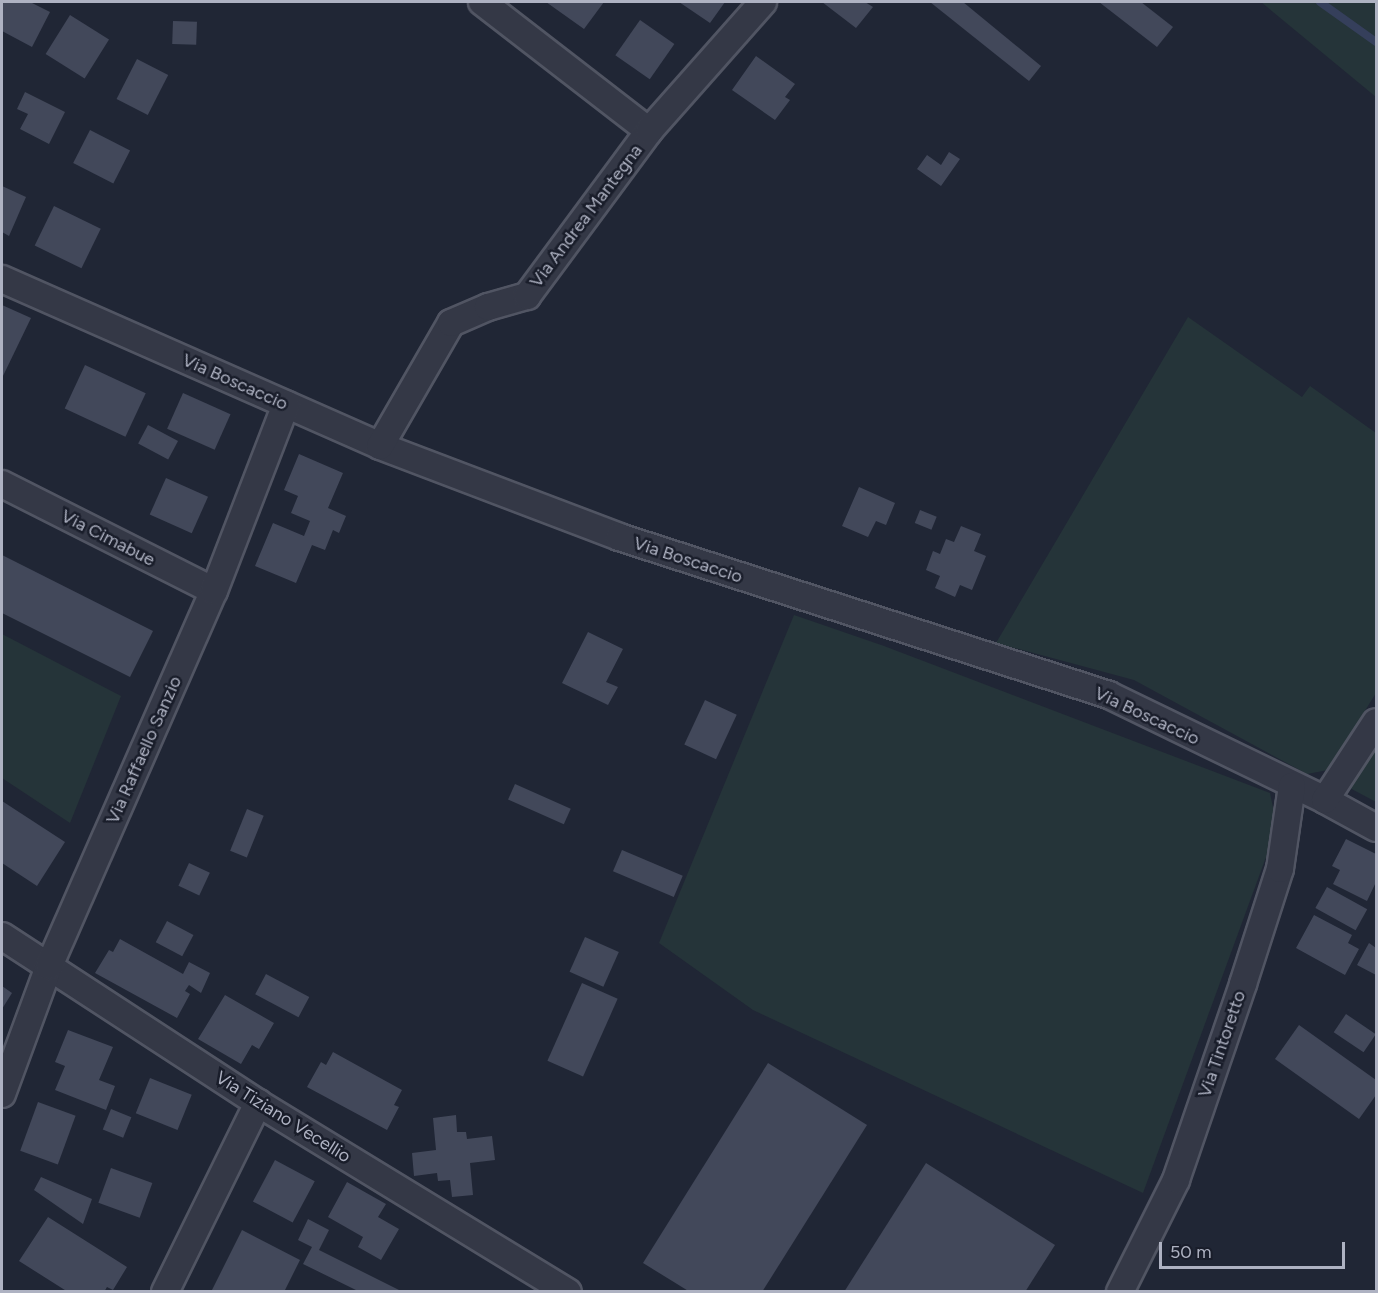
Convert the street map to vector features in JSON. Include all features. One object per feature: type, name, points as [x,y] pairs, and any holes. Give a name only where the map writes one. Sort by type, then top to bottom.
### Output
[{"type":"street","name":"Via Andrea Mantegna","points":[[482,2],[648,131]]},
{"type":"street","name":"Via Andrea Mantegna","points":[[380,446],[451,322],[488,307],[526,296],[648,131],[763,2]]},
{"type":"street","name":"Via Boscaccio","points":[[2,279],[380,446],[619,537],[1109,696],[1377,828]]},
{"type":"street","name":"Via Raffaello Sanzio","points":[[2,1095],[50,966],[214,591],[286,404]]},
{"type":"street","name":"Via Cimabue","points":[[2,484],[214,591]]},
{"type":"street","points":[[1324,800],[1377,722]]},
{"type":"street","name":"Via Tintoretto","points":[[1120,1292],[1176,1180],[1243,984],[1280,869],[1292,786]]},
{"type":"street","name":"Via Tiziano Vecellio","points":[[2,936],[258,1103],[568,1292]]},
{"type":"street","points":[[165,1292],[258,1103]]},
{"type":"shaded area","points":[[1261,2],[1376,2],[1376,97]]},
{"type":"shaded area","points":[[1188,317],[1302,397],[1310,386],[1376,433],[1376,693],[1328,770],[1307,774],[1134,680],[996,643]]},
{"type":"shaded area","points":[[794,615],[884,646],[1270,793],[1277,827],[1143,1193],[753,1010],[659,943]]},
{"type":"shaded area","points":[[2,634],[121,696],[70,823],[2,778]]},
{"type":"shaded area","points":[[1376,747],[1376,802],[1348,787]]},
{"type":"building","points":[[2,2],[30,2],[50,12],[32,47],[2,31]]},
{"type":"building","points":[[546,2],[604,2],[584,29]]},
{"type":"building","points":[[679,2],[725,2],[710,23]]},
{"type":"building","points":[[822,2],[865,2],[873,7],[856,28]]},
{"type":"building","points":[[930,2],[963,2],[1041,66],[1029,81]]},
{"type":"building","points":[[1099,2],[1141,2],[1173,27],[1157,47]]},
{"type":"building","points":[[70,15],[109,39],[85,78],[46,54]]},
{"type":"building","points":[[640,20],[674,44],[650,79],[615,55]]},
{"type":"building","points":[[173,21],[197,22],[196,45],[172,44]]},
{"type":"building","points":[[756,56],[795,84],[785,97],[790,100],[775,120],[732,90]]},
{"type":"building","points":[[137,59],[168,75],[148,115],[117,99]]},
{"type":"building","points":[[25,92],[65,112],[49,144],[20,129],[28,114],[17,109]]},
{"type":"building","points":[[90,130],[130,150],[113,183],[73,163]]},
{"type":"building","points":[[949,152],[960,159],[941,186],[917,169],[927,155],[941,165]]},
{"type":"building","points":[[2,186],[26,197],[9,236],[2,232]]},
{"type":"building","points":[[54,206],[101,229],[81,268],[35,246]]},
{"type":"building","points":[[2,305],[31,318],[2,378]]},
{"type":"building","points":[[85,365],[146,393],[125,437],[65,409]]},
{"type":"building","points":[[183,393],[231,414],[215,450],[167,429]]},
{"type":"building","points":[[148,425],[178,441],[168,460],[138,444]]},
{"type":"building","points":[[299,454],[343,473],[328,508],[346,516],[339,533],[333,530],[325,550],[312,545],[296,583],[255,566],[273,523],[304,536],[310,521],[291,513],[298,496],[284,490]]},
{"type":"building","points":[[166,478],[208,497],[192,533],[150,515]]},
{"type":"building","points":[[859,487],[895,503],[886,525],[876,521],[868,537],[842,526]]},
{"type":"building","points":[[920,510],[937,517],[931,530],[915,523]]},
{"type":"building","points":[[961,526],[981,534],[974,551],[986,556],[972,590],[960,585],[955,597],[935,588],[940,576],[926,570],[933,551],[940,554],[946,539],[954,542]]},
{"type":"building","points":[[2,555],[153,631],[130,677],[2,613]]},
{"type":"building","points":[[588,632],[623,649],[606,682],[618,687],[608,705],[562,683]]},
{"type":"building","points":[[705,700],[737,715],[716,759],[684,744]]},
{"type":"building","points":[[515,784],[571,809],[564,824],[508,800]]},
{"type":"building","points":[[2,801],[65,842],[37,886],[2,863]]},
{"type":"building","points":[[247,809],[264,816],[247,857],[230,851]]},
{"type":"building","points":[[1346,839],[1376,854],[1376,882],[1367,901],[1333,884],[1340,870],[1332,866]]},
{"type":"building","points":[[622,850],[683,876],[674,897],[613,871]]},
{"type":"building","points":[[189,863],[210,873],[199,895],[178,886]]},
{"type":"building","points":[[1327,887],[1367,909],[1356,930],[1315,908]]},
{"type":"building","points":[[1314,915],[1352,935],[1348,943],[1359,949],[1345,975],[1296,948]]},
{"type":"building","points":[[167,921],[193,935],[182,956],[156,942]]},
{"type":"building","points":[[585,937],[619,952],[603,987],[570,972]]},
{"type":"building","points":[[120,939],[183,974],[189,962],[210,973],[201,993],[189,985],[185,991],[190,994],[177,1018],[95,973],[109,950],[113,952]]},
{"type":"building","points":[[1369,943],[1376,948],[1376,975],[1357,965]]},
{"type":"building","points":[[266,974],[309,997],[298,1017],[255,994]]},
{"type":"building","points":[[582,983],[618,999],[583,1077],[547,1061]]},
{"type":"building","points":[[2,986],[12,993],[2,1009]]},
{"type":"building","points":[[225,995],[274,1023],[259,1049],[252,1045],[241,1064],[198,1039]]},
{"type":"building","points":[[1346,1014],[1376,1034],[1364,1052],[1334,1032]]},
{"type":"building","points":[[1299,1025],[1376,1080],[1376,1095],[1359,1119],[1275,1059]]},
{"type":"building","points":[[68,1030],[113,1047],[99,1080],[115,1086],[106,1110],[55,1090],[65,1066],[55,1062]]},
{"type":"building","points":[[333,1052],[402,1090],[394,1105],[399,1107],[387,1130],[307,1087],[321,1062],[326,1065]]},
{"type":"building","points":[[768,1063],[867,1125],[762,1292],[690,1292],[643,1263]]},
{"type":"building","points":[[150,1078],[192,1095],[177,1130],[136,1113]]},
{"type":"building","points":[[38,1102],[76,1116],[58,1165],[20,1151]]},
{"type":"building","points":[[111,1109],[131,1117],[123,1138],[103,1129]]},
{"type":"building","points":[[456,1115],[457,1132],[466,1132],[467,1139],[492,1136],[495,1160],[470,1163],[473,1195],[452,1197],[450,1180],[438,1181],[437,1173],[414,1176],[412,1153],[436,1150],[433,1118]]},
{"type":"building","points":[[275,1160],[315,1181],[293,1223],[253,1201]]},
{"type":"building","points":[[926,1163],[1055,1245],[1025,1292],[844,1292]]},
{"type":"building","points":[[111,1168],[152,1183],[140,1218],[98,1203]]},
{"type":"building","points":[[41,1177],[92,1199],[83,1224],[34,1190]]},
{"type":"building","points":[[347,1182],[386,1204],[378,1217],[399,1229],[381,1260],[358,1247],[363,1237],[328,1217]]},
{"type":"building","points":[[48,1217],[127,1267],[113,1290],[107,1287],[104,1292],[68,1292],[19,1261]]},
{"type":"building","points":[[308,1219],[329,1230],[319,1250],[403,1292],[360,1292],[303,1264],[312,1247],[298,1240]]},
{"type":"building","points":[[242,1230],[300,1260],[284,1292],[211,1292]]},
{"type":"waterway","points":[[1320,2],[1376,42]]}]
